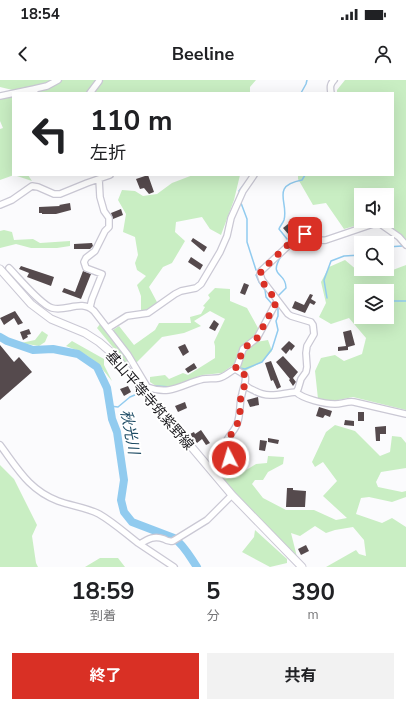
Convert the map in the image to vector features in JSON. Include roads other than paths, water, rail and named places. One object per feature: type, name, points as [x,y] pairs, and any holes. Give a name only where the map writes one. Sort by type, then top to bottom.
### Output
[{"type":"main road","name":"基山平等寺筑紫野線","points":[[0,269],[31,304],[51,319],[84,333],[99,342],[113,354],[145,388],[232,495],[302,567]]},
{"type":"street","points":[[34,91],[58,80]]},
{"type":"street","points":[[331,92],[330,88],[334,80]]},
{"type":"street","points":[[91,92],[99,81]]},
{"type":"street","points":[[0,96],[12,94]]},
{"type":"street","points":[[0,204],[12,200],[32,186],[54,194],[60,194],[107,176]]},
{"type":"street","points":[[108,328],[127,316],[148,313],[175,294],[181,291],[196,288],[201,284],[227,236],[231,218],[243,191],[253,176]]},
{"type":"street","points":[[90,307],[102,274],[86,268],[84,262],[86,258],[99,246],[110,222],[102,205],[99,179]]},
{"type":"street","points":[[296,392],[301,379],[306,372],[306,353],[310,340],[314,334],[313,325],[311,322],[291,316],[277,301],[262,280],[260,274],[261,271],[301,234],[321,241],[376,222],[398,237],[406,245]]},
{"type":"street","points":[[9,268],[43,303],[52,308],[57,309],[82,305],[90,307],[108,328],[135,366],[145,388],[152,389],[175,389],[202,379],[217,379],[235,369],[243,349],[257,338],[277,301]]},
{"type":"street","points":[[217,477],[228,469],[230,465],[226,445],[240,417],[240,401],[245,384],[245,377],[244,374],[235,369]]},
{"type":"street","points":[[245,384],[247,387],[265,395],[296,392],[306,398],[334,404],[347,401],[406,414]]},
{"type":"street","points":[[0,445],[25,479],[35,488],[56,500],[97,513],[174,567]]},
{"type":"street","points":[[140,544],[154,537],[173,542],[207,520],[232,495]]},
{"type":"waterway","points":[[302,92],[307,80]]},
{"type":"waterway","points":[[287,239],[279,229],[284,220],[285,213],[283,196],[284,191],[286,186],[302,180],[304,176]]},
{"type":"waterway","points":[[239,191],[243,186]]},
{"type":"waterway","points":[[241,203],[247,219],[247,242],[256,270]]},
{"type":"waterway","points":[[394,247],[402,246]]},
{"type":"waterway","points":[[327,298],[324,280],[331,261],[344,256],[354,255]]},
{"type":"waterway","points":[[278,296],[286,288],[285,283],[276,268],[281,256]]},
{"type":"waterway","points":[[256,275],[265,290],[266,297],[272,304]]},
{"type":"waterway","points":[[394,301],[406,301]]},
{"type":"waterway","points":[[240,368],[245,369],[262,362],[272,349],[278,330],[276,321],[278,316],[277,307]]},
{"type":"waterway","name":"秋光川","points":[[0,337],[33,350],[53,349],[78,354],[97,367],[107,388],[112,419],[117,432],[124,480],[121,500],[124,512],[132,522],[174,538],[178,541],[197,567]]},
{"type":"waterway","points":[[209,376],[221,375]]},
{"type":"waterway","points":[[155,386],[171,387]]},
{"type":"waterway","points":[[110,406],[118,407],[130,397],[137,394]]}]
